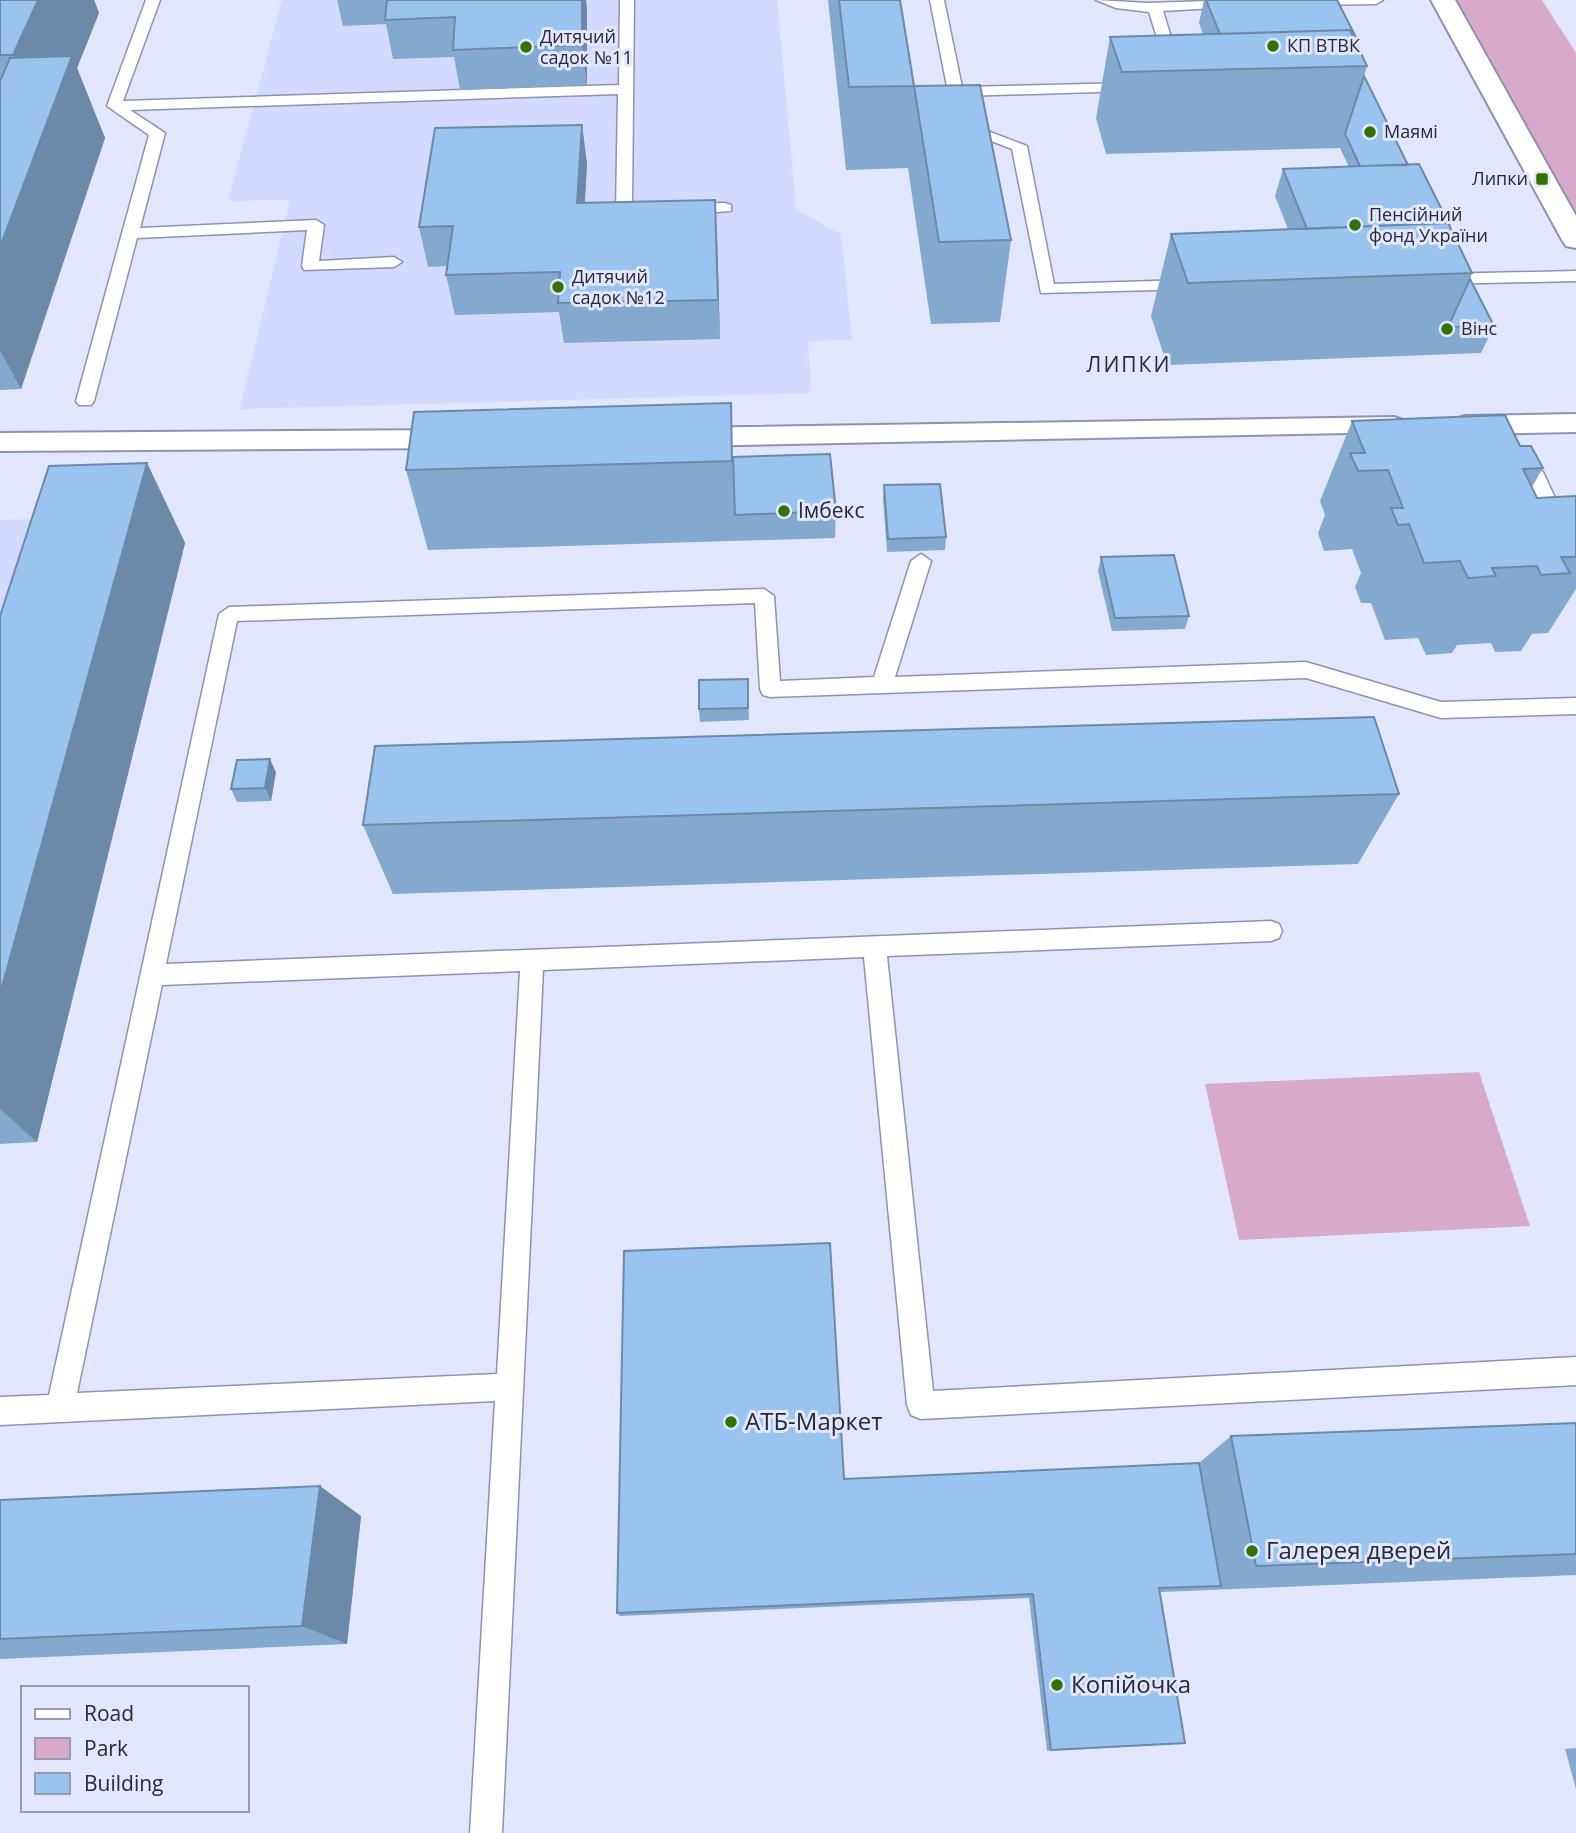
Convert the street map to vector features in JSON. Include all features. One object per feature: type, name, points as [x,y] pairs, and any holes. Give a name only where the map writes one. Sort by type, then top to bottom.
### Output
[{"type":"street","points":[[1443,0],[1576,240]]},
{"type":"street","points":[[1440,425],[1576,423]]},
{"type":"street","points":[[662,437],[1413,425]]},
{"type":"street","points":[[0,442],[483,439]]},
{"type":"lane","points":[[114,106],[153,0]]},
{"type":"lane","points":[[626,0],[624,211],[725,208]]},
{"type":"lane","points":[[937,0],[962,127],[1019,146],[1047,289],[1201,285]]},
{"type":"lane","points":[[1103,0],[1112,4],[1154,6],[1246,3]]},
{"type":"lane","points":[[1299,2],[1376,0]]},
{"type":"lane","points":[[1154,6],[1175,72]]},
{"type":"lane","points":[[955,92],[1139,87]]},
{"type":"lane","points":[[114,106],[625,89]]},
{"type":"lane","points":[[85,401],[157,133],[114,106]]},
{"type":"lane","points":[[130,233],[316,225],[310,266],[394,262]]},
{"type":"lane","points":[[1425,279],[1576,276]]},
{"type":"lane","points":[[1534,472],[1576,564]]},
{"type":"lane","points":[[881,685],[921,561]]},
{"type":"lane","points":[[60,1408],[229,614],[764,596],[770,689],[1306,670],[1441,710],[1576,706]]},
{"type":"lane","points":[[151,975],[1271,931]]},
{"type":"lane","points":[[875,947],[921,1405],[1576,1371]]},
{"type":"lane","points":[[486,1833],[532,960]]},
{"type":"lane","points":[[0,1411],[510,1387]]},
{"type":"shaded area","name":"Дитячий садок №12","points":[[282,0],[777,0],[796,210],[841,234],[852,340],[808,341],[811,393],[240,409],[290,200],[228,201]]},
{"type":"shaded area","points":[[38,519],[0,636],[0,520]]},
{"type":"green space","points":[[1443,0],[1542,0],[1576,53],[1576,240]]},
{"type":"green space","points":[[1479,1072],[1530,1226],[1239,1240],[1205,1084]]},
{"type":"building","points":[[0,0],[38,0],[13,55],[0,55]]},
{"type":"building","points":[[387,0],[582,0],[582,45],[453,50],[455,17],[385,20]]},
{"type":"building","points":[[839,0],[900,0],[914,86],[849,87]]},
{"type":"building","points":[[1206,0],[1337,0],[1358,41],[1355,41],[1350,30],[1220,34]]},
{"type":"building","points":[[1350,30],[1367,66],[1122,72],[1110,37]]},
{"type":"building","points":[[72,56],[0,247],[0,81],[10,58]]},
{"type":"building","points":[[1364,76],[1408,165],[1360,166],[1345,134]]},
{"type":"building","points":[[980,85],[1011,240],[939,242],[914,86]]},
{"type":"building","points":[[582,125],[577,203],[715,200],[718,300],[558,303],[560,272],[446,275],[453,226],[419,227],[435,128]]},
{"type":"building","points":[[1419,164],[1450,226],[1448,223],[1307,229],[1283,169]]},
{"type":"building","points":[[1448,223],[1472,273],[1188,283],[1171,234]]},
{"type":"building","points":[[1470,279],[1494,326],[1448,327]]},
{"type":"building","points":[[731,403],[732,461],[406,470],[414,412]]},
{"type":"building","points":[[1505,415],[1520,446],[1531,446],[1543,468],[1523,469],[1537,498],[1576,496],[1576,557],[1561,557],[1570,573],[1541,575],[1537,566],[1492,568],[1496,576],[1468,578],[1460,561],[1424,563],[1409,524],[1398,525],[1391,508],[1403,508],[1388,470],[1358,471],[1350,453],[1365,453],[1352,421]]},
{"type":"building","points":[[830,454],[836,511],[735,515],[733,457]]},
{"type":"building","points":[[147,463],[0,994],[0,616],[49,466]]},
{"type":"building","points":[[940,484],[946,537],[888,539],[884,485]]},
{"type":"building","points":[[1174,555],[1189,616],[1115,618],[1101,557]]},
{"type":"building","points":[[748,679],[748,708],[699,709],[699,680]]},
{"type":"building","points":[[1374,717],[1399,794],[363,825],[375,746]]},
{"type":"building","points":[[270,759],[265,788],[231,789],[237,760]]},
{"type":"building","points":[[830,1243],[844,1479],[1199,1463],[1221,1586],[1159,1588],[1185,1743],[1051,1750],[1033,1594],[617,1613],[624,1251]]},
{"type":"building","points":[[1576,1423],[1576,1554],[1256,1566],[1231,1436]]},
{"type":"building","points":[[320,1486],[302,1626],[0,1639],[0,1500]]},
{"type":"place","name":"КП ВТВК","points":[[1273,46]]},
{"type":"place","name":"Дитячий садок №11","points":[[526,47]]},
{"type":"place","name":"Маямі","points":[[1370,132]]},
{"type":"place","name":"Липки","points":[[1542,179]]},
{"type":"place","name":"Пенсійний фонд України","points":[[1355,225]]},
{"type":"place","name":"Дитячий садок №12","points":[[558,287]]},
{"type":"place","name":"Вінс","points":[[1447,329]]},
{"type":"place","name":"Імбекс","points":[[784,511]]},
{"type":"place","name":"АТБ-Маркет","points":[[731,1422]]},
{"type":"place","name":"Галерея дверей","points":[[1252,1551]]},
{"type":"place","name":"Копійочка","points":[[1057,1685]]},
{"type":"district","name":"ЛИПКИ","points":[[1129,365]]}]
